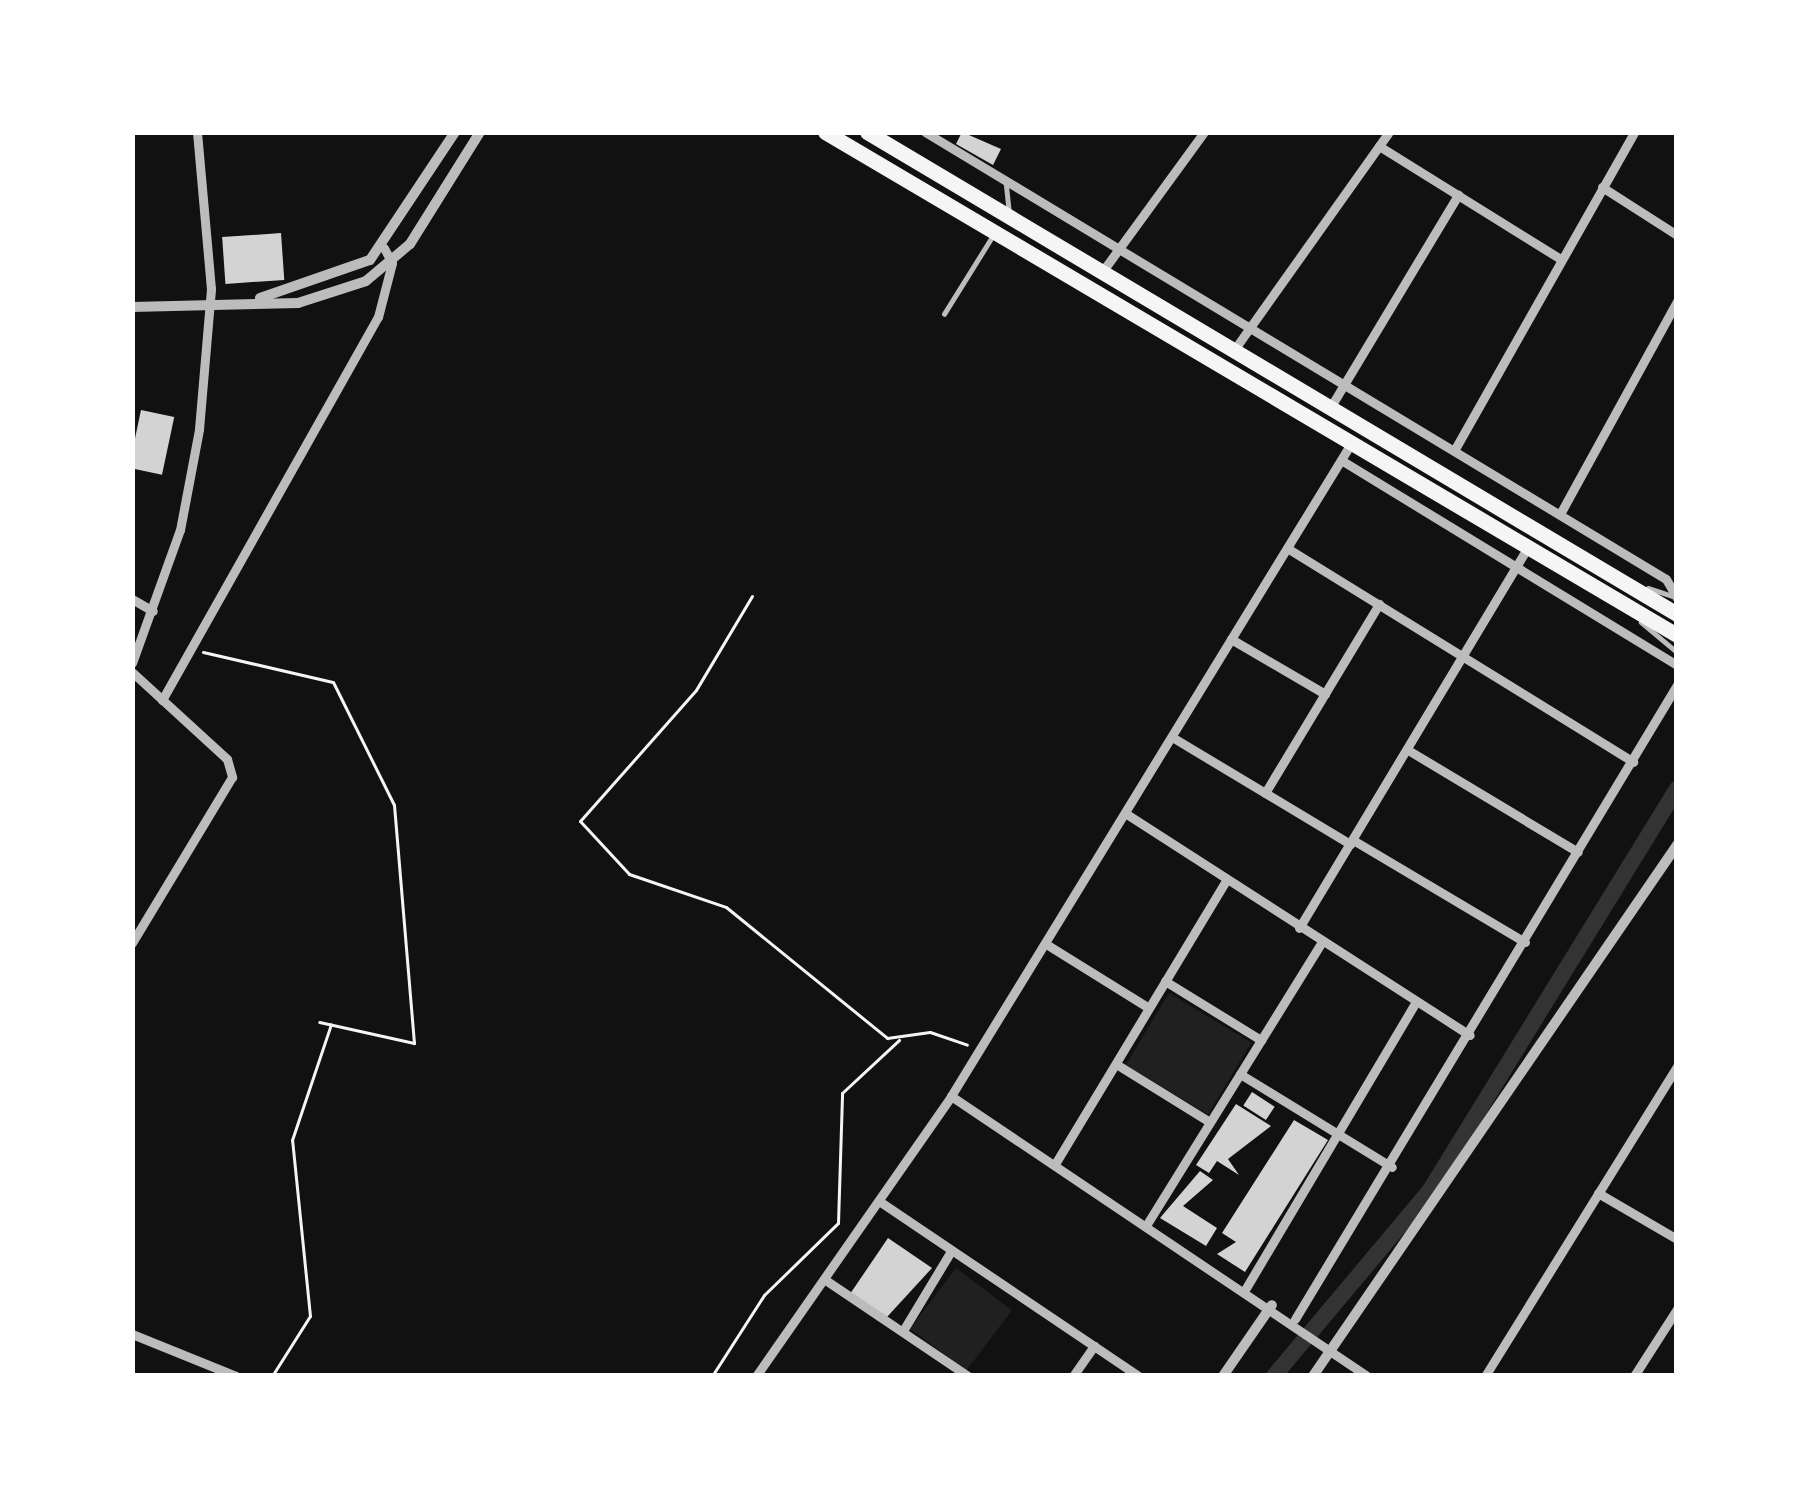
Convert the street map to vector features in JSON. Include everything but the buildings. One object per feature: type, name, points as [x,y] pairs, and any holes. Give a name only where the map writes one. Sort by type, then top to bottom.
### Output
[{"type":"highway","points":[[825,132],[1677,634]]},
{"type":"highway","points":[[867,132],[1677,614]]},
{"type":"street","points":[[132,663],[184,510],[214,306],[197,132]]},
{"type":"street","points":[[214,306],[338,279],[383,248],[455,132]]},
{"type":"street","points":[[162,700],[184,650],[377,317],[392,263],[480,132]]},
{"type":"street","points":[[926,132],[1455,448],[1666,579],[1677,598]]},
{"type":"street","points":[[1102,272],[1204,132]]},
{"type":"street","points":[[1234,350],[1389,132]]},
{"type":"street","points":[[1455,448],[1634,132]]},
{"type":"street","points":[[1378,146],[1559,258]]},
{"type":"street","points":[[1602,187],[1677,236]]},
{"type":"street","points":[[1330,408],[1458,195]]},
{"type":"street","points":[[383,248],[392,263]]},
{"type":"street","points":[[132,308],[315,300],[392,263]]},
{"type":"street","points":[[1560,514],[1677,301]]},
{"type":"street","points":[[761,1374],[951,1096],[1352,442]]},
{"type":"street","points":[[1341,460],[1677,665]]},
{"type":"street","points":[[1299,928],[1528,547]]},
{"type":"street","points":[[1287,548],[1633,762]]},
{"type":"street","points":[[132,599],[153,611]]},
{"type":"street","points":[[1265,793],[1379,604]]},
{"type":"street","points":[[1231,639],[1324,694]]},
{"type":"street","points":[[132,672],[227,759],[232,777],[132,943]]},
{"type":"street","points":[[1295,1319],[1392,1168],[1677,685]]},
{"type":"street","points":[[1172,737],[1525,943]]},
{"type":"street","points":[[1408,750],[1578,852]]},
{"type":"street","points":[[1125,813],[1470,1035]]},
{"type":"street","points":[[1313,1376],[1677,845]]},
{"type":"street","points":[[1055,1165],[1226,880]]},
{"type":"street","points":[[1147,1224],[1321,943]]},
{"type":"street","points":[[1046,944],[1149,1008]]},
{"type":"street","points":[[1166,981],[1261,1040]]},
{"type":"street","points":[[1246,1288],[1416,1002]]},
{"type":"street","points":[[1116,1064],[1210,1122]]},
{"type":"street","points":[[1485,1376],[1677,1066]]},
{"type":"street","points":[[1240,1074],[1392,1168]]},
{"type":"street","points":[[951,1096],[1295,1319],[1330,1352],[1367,1376]]},
{"type":"street","points":[[1598,1193],[1677,1239]]},
{"type":"street","points":[[879,1201],[1138,1376]]},
{"type":"street","points":[[904,1329],[951,1251]]},
{"type":"street","points":[[824,1279],[968,1376]]},
{"type":"street","points":[[1223,1376],[1272,1305]]},
{"type":"street","points":[[1634,1376],[1677,1309]]},
{"type":"street","points":[[132,1334],[236,1376]]},
{"type":"street","points":[[1073,1376],[1094,1346]]},
{"type":"lane","points":[[1006,181],[1010,217]]},
{"type":"lane","points":[[944,314],[995,232]]},
{"type":"lane","points":[[1621,580],[1677,598]]},
{"type":"lane","points":[[1610,595],[1677,652]]},
{"type":"path","points":[[752,596],[696,690],[580,821],[629,874],[726,907],[901,1040]]},
{"type":"path","points":[[184,650],[333,682],[394,805],[414,1043],[319,1022]]},
{"type":"path","points":[[272,1376],[310,1316],[292,1139],[331,1022]]},
{"type":"path","points":[[712,1376],[764,1295],[838,1223],[842,1093],[901,1040],[930,1032],[979,1051]]},
{"type":"shaded area","points":[[1169,993],[1251,1042],[1208,1114],[1126,1065]]},
{"type":"shaded area","points":[[956,1268],[1012,1310],[966,1371],[910,1329]]},
{"type":"waterway","points":[[1274,1376],[1430,1190],[1677,789]]}]
